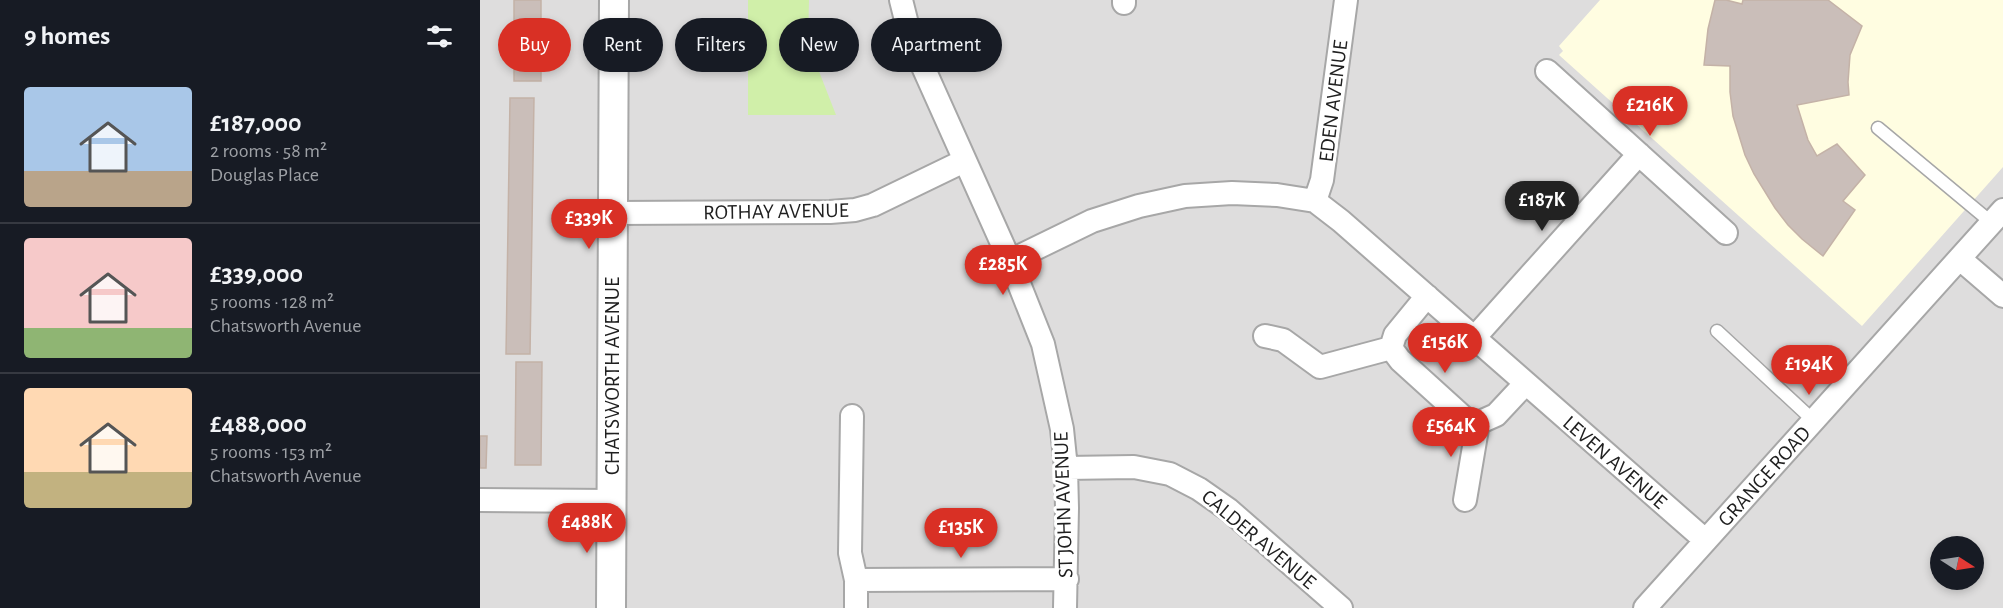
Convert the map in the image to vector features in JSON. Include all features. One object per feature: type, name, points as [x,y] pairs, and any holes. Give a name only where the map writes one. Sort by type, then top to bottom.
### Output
[{"type":"street","name":"CHATSWORTH AVENUE","points":[[611,608],[614,0]]},
{"type":"street","name":"ST JOHN AVENUE","points":[[901,0],[911,40],[1010,261],[1043,344],[1061,420],[1066,468],[1065,608]]},
{"type":"street","name":"EDEN AVENUE","points":[[1315,201],[1323,180],[1346,0]]},
{"type":"street","points":[[1547,71],[1726,233]]},
{"type":"street","points":[[1475,337],[1639,154]]},
{"type":"street","name":"ROTHAY AVENUE","points":[[613,213],[855,210],[891,197],[964,161]]},
{"type":"street","name":"LEVEN AVENUE","points":[[1010,261],[1092,221],[1139,206],[1185,196],[1232,193],[1277,195],[1315,201],[1341,220],[1705,540]]},
{"type":"street","name":"GRANGE ROAD","points":[[1645,608],[1997,217]]},
{"type":"street","points":[[1960,259],[2003,296]]},
{"type":"street","points":[[1391,348],[1395,335],[1427,296]]},
{"type":"street","points":[[1265,336],[1283,339],[1320,367],[1391,348]]},
{"type":"street","points":[[1391,348],[1400,360],[1464,418],[1478,423],[1496,415],[1525,384]]},
{"type":"street","points":[[852,416],[850,553],[856,580],[856,608]]},
{"type":"street","points":[[1465,500],[1478,423]]},
{"type":"street","name":"CALDER AVENUE","points":[[1066,468],[1134,467],[1170,474],[1229,510],[1341,608]]},
{"type":"street","points":[[480,500],[611,501]]},
{"type":"street","points":[[856,580],[1066,579]]},
{"type":"lane","points":[[1878,128],[1997,217]]},
{"type":"lane","points":[[1716,331],[1814,421]]},
{"type":"shaded area","points":[[480,0],[2003,0],[2003,608],[480,608]]},
{"type":"shaded area","points":[[1600,0],[2003,0],[2003,167],[1862,326],[1559,55],[1563,51],[1559,46]]},
{"type":"green space","points":[[748,0],[809,0],[809,18],[779,18],[779,72],[819,72],[836,115],[748,115],[748,72],[767,72],[767,18],[748,18]]},
{"type":"building","points":[[514,0],[541,0],[541,18],[514,18]]},
{"type":"building","points":[[1715,0],[1742,4],[1743,0],[1828,0],[1862,26],[1850,55],[1849,95],[1797,105],[1808,140],[1817,156],[1837,144],[1865,175],[1843,201],[1855,210],[1823,256],[1788,225],[1754,174],[1745,155],[1733,116],[1730,66],[1704,65],[1708,29]]},
{"type":"building","points":[[514,72],[541,72],[541,81],[514,81]]},
{"type":"building","points":[[510,98],[534,98],[530,354],[506,354]]},
{"type":"building","points":[[516,362],[542,362],[541,465],[515,465]]},
{"type":"building","points":[[480,436],[487,436],[486,468],[480,468]]}]
